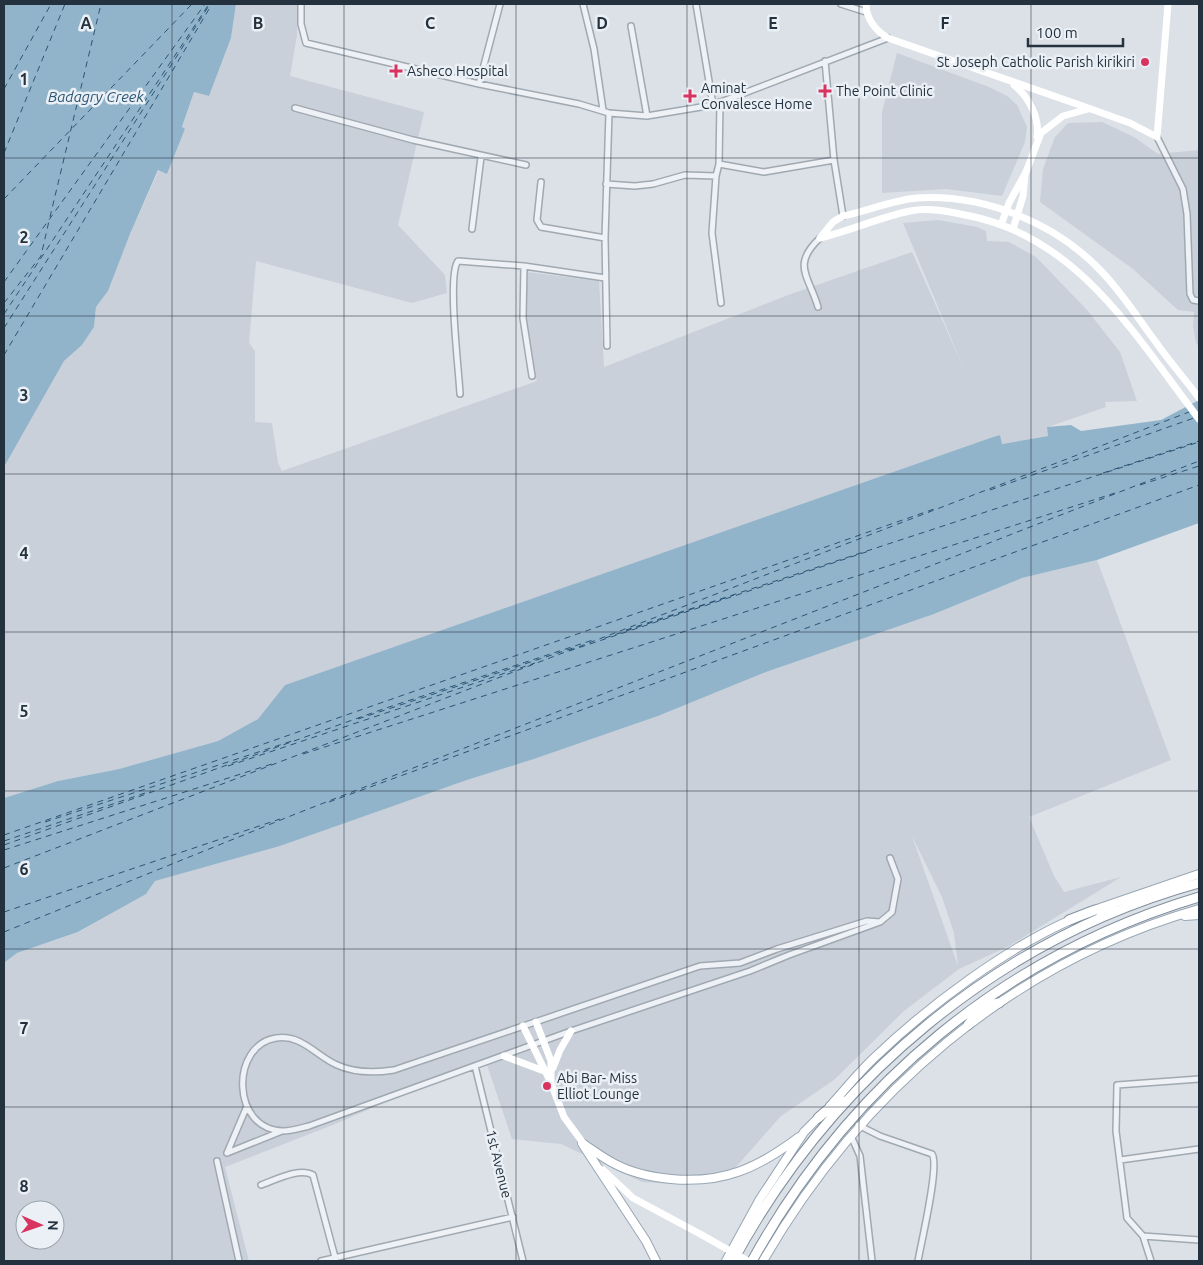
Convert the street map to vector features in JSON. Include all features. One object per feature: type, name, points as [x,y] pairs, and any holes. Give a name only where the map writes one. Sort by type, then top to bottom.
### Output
[{"type":"highway","points":[[1071,925],[1199,883]]},
{"type":"highway","points":[[750,1261],[782,1210],[840,1131],[869,1099],[916,1054],[965,1014],[996,991],[1076,944],[1161,908],[1199,897]]},
{"type":"highway","points":[[821,1121],[844,1097],[906,1042],[963,996],[1071,925],[1095,910],[1109,904]]},
{"type":"highway","points":[[1095,910],[1117,910]]},
{"type":"highway","points":[[968,1025],[996,991]]},
{"type":"highway","points":[[965,1014],[999,1003]]},
{"type":"highway","points":[[733,1261],[763,1208],[821,1121],[833,1105],[844,1097]]},
{"type":"main road","points":[[866,4],[866,12],[875,28],[888,38],[1012,83],[1092,109],[1130,123],[1157,137],[1168,4]]},
{"type":"main road","points":[[1012,83],[1030,105],[1038,132],[1037,141]]},
{"type":"main road","points":[[1002,225],[1013,192],[1026,172],[1037,141],[1044,130],[1063,116],[1081,110],[1092,109]]},
{"type":"main road","points":[[1012,229],[1025,187],[1026,172]]},
{"type":"main road","points":[[820,238],[833,222],[844,216],[915,198],[960,200],[1006,211],[1056,235],[1088,259],[1126,300],[1199,398]]},
{"type":"main road","points":[[820,238],[911,211],[954,212],[1012,229],[1064,258],[1082,273],[1119,313],[1199,418]]},
{"type":"main road","points":[[1071,925],[1109,904],[1199,874]]},
{"type":"main road","points":[[763,1261],[807,1191],[858,1125],[928,1057],[999,1003],[1065,964],[1128,934],[1199,909]]},
{"type":"main road","points":[[1176,916],[1199,916]]},
{"type":"main road","points":[[536,1022],[551,1062],[548,1071]]},
{"type":"main road","points":[[524,1026],[532,1046],[548,1071],[564,1117],[609,1177],[633,1198],[750,1261]]},
{"type":"main road","points":[[548,1071],[571,1031]]},
{"type":"main road","points":[[504,1056],[548,1071]]},
{"type":"main road","points":[[582,1143],[614,1164],[634,1172],[666,1178],[705,1180],[722,1178],[754,1166],[778,1153],[821,1121]]},
{"type":"main road","points":[[726,1261],[760,1199],[804,1132]]},
{"type":"main road","points":[[582,1143],[599,1172],[646,1241],[656,1261]]},
{"type":"street","points":[[301,4],[301,24],[306,43],[479,84],[603,110],[609,113],[647,116],[713,105],[888,38]]},
{"type":"street","points":[[479,84],[500,4]]},
{"type":"street","points":[[584,4],[594,49],[603,110]]},
{"type":"street","points":[[696,4],[713,105]]},
{"type":"street","points":[[841,4],[866,12]]},
{"type":"street","points":[[630,26],[647,116]]},
{"type":"street","points":[[825,61],[834,160],[844,216]]},
{"type":"street","points":[[720,102],[720,164],[716,176],[712,232],[720,303]]},
{"type":"street","points":[[295,108],[481,157],[526,165]]},
{"type":"street","points":[[607,346],[605,238],[609,113]]},
{"type":"street","points":[[1157,137],[1183,189],[1187,214],[1190,294],[1193,300],[1199,301]]},
{"type":"street","points":[[472,229],[481,157]]},
{"type":"street","points":[[720,164],[764,172],[834,160]]},
{"type":"street","points":[[606,184],[635,186],[653,184],[685,176],[716,176]]},
{"type":"street","points":[[541,182],[537,220],[541,227],[605,238]]},
{"type":"street","points":[[818,307],[803,264],[807,250],[820,238]]},
{"type":"street","points":[[460,394],[454,266],[458,261],[524,266],[605,278]]},
{"type":"street","points":[[524,266],[523,318],[532,376]]},
{"type":"street","points":[[247,1106],[227,1153],[282,1131],[309,1126],[571,1031],[750,971],[880,922],[892,912],[898,878],[890,858]]},
{"type":"street","points":[[282,1131],[263,1125],[247,1106],[243,1096],[242,1078],[246,1062],[264,1042],[275,1038],[300,1041],[336,1064],[354,1070],[379,1072],[394,1070],[700,966],[740,963],[777,949],[867,921],[880,922]]},
{"type":"street","name":"1st Avenue","points":[[475,1066],[523,1261]]},
{"type":"street","points":[[1151,1261],[1142,1236],[1127,1218],[1116,1131],[1117,1085],[1199,1079]]},
{"type":"street","points":[[858,1125],[880,1136],[932,1154],[935,1158],[934,1176],[918,1261]]},
{"type":"street","points":[[851,1135],[860,1156],[872,1261]]},
{"type":"street","points":[[1120,1160],[1199,1149]]},
{"type":"street","points":[[217,1161],[238,1261]]},
{"type":"street","points":[[261,1185],[300,1172],[307,1171],[313,1175],[336,1259]]},
{"type":"street","points":[[321,1261],[513,1217]]},
{"type":"street","points":[[1142,1236],[1199,1240]]},
{"type":"shaded area","points":[[236,4],[298,4],[297,35],[290,76],[424,112],[398,225],[445,275],[447,293],[412,303],[256,261],[249,343],[255,351],[255,422],[272,423],[278,463],[282,471],[537,381],[521,322],[527,272],[599,281],[604,367],[791,294],[912,252],[964,369],[903,223],[938,220],[977,227],[986,231],[987,241],[1009,242],[1036,257],[1087,310],[1120,352],[1137,401],[1105,402],[1106,407],[1048,427],[1048,436],[1001,444],[1000,435],[993,437],[285,685],[258,719],[218,741],[119,769],[58,781],[4,798],[4,467],[64,361],[82,345],[94,327],[96,307],[108,291],[130,234],[159,170],[167,174],[185,129],[182,128],[194,92],[209,96],[231,38]]},
{"type":"shaded area","points":[[897,53],[989,87],[1007,96],[1017,105],[1027,127],[1025,142],[1002,196],[946,189],[882,193],[882,112]]},
{"type":"shaded area","points":[[1102,122],[1134,137],[1158,154],[1199,150],[1199,347],[1196,343],[1193,327],[1194,312],[1178,310],[1133,269],[1040,202],[1043,169],[1055,137],[1068,123]]},
{"type":"shaded area","points":[[1097,560],[1171,760],[1029,817],[1054,876],[1064,892],[1121,877],[1009,946],[959,969],[904,1011],[834,1080],[781,1116],[728,1176],[672,1184],[642,1182],[561,1144],[512,1139],[485,1059],[335,1124],[225,1167],[249,1261],[4,1261],[4,963],[17,953],[79,932],[145,894],[155,881],[280,846],[467,780],[534,759],[658,716],[766,672],[934,614],[1022,578]],"holes":[[[912,836],[942,897],[954,933],[958,966]]]},
{"type":"water","name":"Badagry Creek","points":[[4,4],[236,4],[231,38],[209,96],[194,92],[182,127],[185,129],[167,174],[158,170],[108,291],[96,307],[94,327],[82,345],[64,361],[4,467]]},
{"type":"water","points":[[1199,400],[1199,523],[1097,560],[1022,578],[934,614],[766,672],[658,716],[534,759],[467,780],[280,846],[155,881],[146,894],[78,932],[17,953],[4,963],[4,798],[58,781],[119,769],[218,741],[258,719],[285,685],[993,437],[1000,435],[1002,444],[1048,436],[1047,427],[1071,425],[1081,431],[1161,420]]},
{"type":"ferry route","points":[[4,89],[51,4]]},
{"type":"ferry route","points":[[4,153],[65,4]]},
{"type":"ferry route","points":[[50,217],[101,4]]},
{"type":"ferry route","points":[[4,199],[192,4]]},
{"type":"ferry route","points":[[4,282],[205,4]]},
{"type":"ferry route","points":[[4,314],[209,4]]},
{"type":"ferry route","points":[[4,328],[210,4]]},
{"type":"ferry route","points":[[4,355],[212,4]]},
{"type":"ferry route","points":[[4,303],[41,256],[49,221]]},
{"type":"ferry route","points":[[4,868],[1189,412]]},
{"type":"ferry route","points":[[990,490],[1194,418]]},
{"type":"ferry route","points":[[1103,473],[1199,441]]},
{"type":"ferry route","points":[[626,630],[1199,442]]},
{"type":"ferry route","points":[[4,932],[293,815],[1199,461]]},
{"type":"ferry route","points":[[1140,485],[1199,466]]},
{"type":"ferry route","points":[[329,802],[1199,485]]},
{"type":"ferry route","points":[[303,754],[1115,493]]},
{"type":"ferry route","points":[[4,835],[934,509]]},
{"type":"ferry route","points":[[569,651],[869,551]]},
{"type":"ferry route","points":[[605,638],[734,595]]},
{"type":"ferry route","points":[[4,845],[386,708],[596,639]]},
{"type":"ferry route","points":[[358,719],[573,648]]},
{"type":"ferry route","points":[[228,766],[535,663]]},
{"type":"ferry route","points":[[45,822],[295,740]]},
{"type":"ferry route","points":[[4,850],[275,763]]},
{"type":"ferry route","points":[[4,841],[151,791]]},
{"type":"ferry route","points":[[4,912],[280,819]]},
{"type":"place","name":"St Joseph Catholic Parish kirikiri","points":[[1145,62]]},
{"type":"place","name":"Asheco Hospital","points":[[396,71]]},
{"type":"place","name":"The Point Clinic","points":[[825,91]]},
{"type":"place","name":"Aminat Convalesce Home","points":[[690,96]]},
{"type":"place","name":"Abi Bar- Miss Elliot Lounge","points":[[547,1086]]}]
